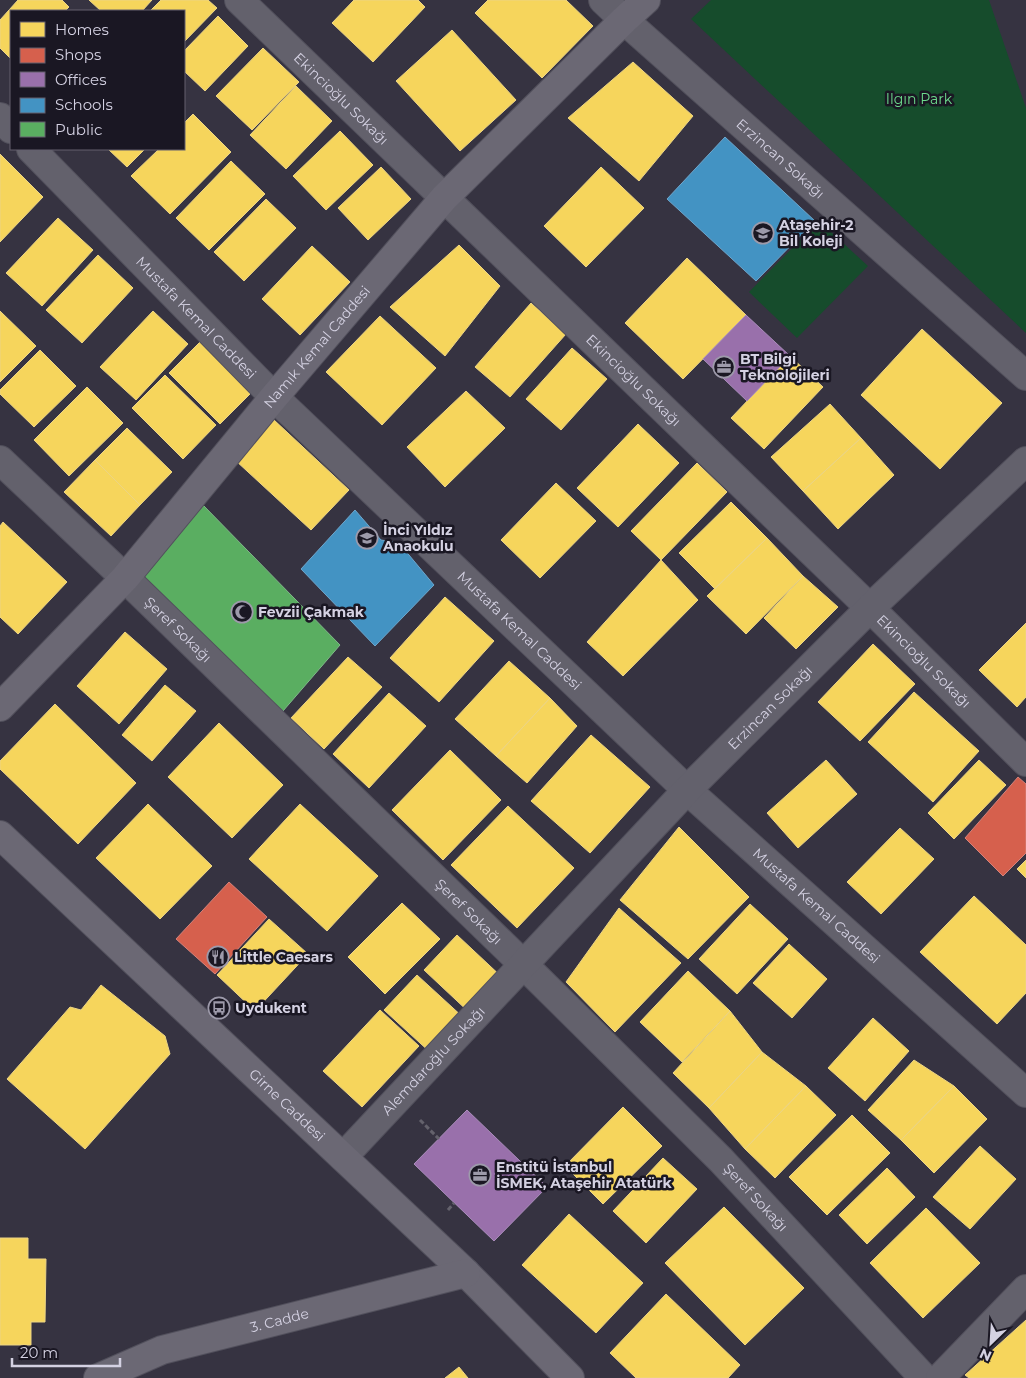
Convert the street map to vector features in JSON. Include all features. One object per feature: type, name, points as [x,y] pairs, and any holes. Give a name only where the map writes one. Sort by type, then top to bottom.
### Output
[{"type":"street","name":"Ekincioğlu Sokağı","points":[[239,0],[870,608],[1026,762]]},
{"type":"street","name":"Erzincan Sokağı","points":[[603,0],[1026,376]]},
{"type":"street","name":"Namık Kemal Caddesi","points":[[0,707],[125,578],[274,397],[444,198],[646,0]]},
{"type":"street","points":[[0,117],[10,128]]},
{"type":"street","name":"Mustafa Kemal Caddesi","points":[[32,150],[274,397],[687,790],[1026,1093]]},
{"type":"street","name":"Şeref Sokağı","points":[[0,460],[125,578],[523,964],[721,1160],[924,1378]]},
{"type":"street","name":"Erzincan Sokağı","points":[[523,964],[687,790],[870,608],[1026,461]]},
{"type":"street","name":"Girne Caddesi","points":[[0,835],[466,1273],[570,1378]]},
{"type":"street","name":"Alemdaroğlu Sokağı","points":[[343,1157],[523,964]]},
{"type":"street","name":"3. Cadde","points":[[98,1378],[162,1350],[466,1273]]},
{"type":"street","points":[[940,1378],[1026,1289]]},
{"type":"path","points":[[415,1115],[439,1139]]},
{"type":"green space","name":"Ilgın Park","points":[[711,0],[989,0],[1026,108],[1026,333],[691,19]]},
{"type":"green space","points":[[819,221],[868,266],[797,338],[749,292]]},
{"type":"building: Homes","points":[[18,0],[62,0],[69,7],[66,10],[10,10],[10,58],[0,48],[0,20]]},
{"type":"building: Homes","points":[[89,0],[152,0],[143,10],[100,10]]},
{"type":"building: Homes","points":[[161,0],[208,0],[217,8],[185,41],[185,10],[151,10]]},
{"type":"building: Homes","points":[[354,0],[418,0],[425,7],[373,62],[332,23]]},
{"type":"building: Homes","points":[[488,0],[566,0],[593,26],[542,78],[475,13]]},
{"type":"building: Homes","points":[[218,16],[248,46],[205,91],[185,72],[185,50]]},
{"type":"building: Homes","points":[[452,30],[516,100],[460,151],[396,81]]},
{"type":"building: Homes","points":[[263,48],[299,82],[252,130],[216,96]]},
{"type":"building: Homes","points":[[633,62],[693,116],[639,181],[568,118]]},
{"type":"building: Homes","points":[[296,86],[332,121],[286,169],[250,135]]},
{"type":"building: Homes","points":[[193,114],[231,152],[170,214],[131,176],[158,150],[185,150],[185,122]]},
{"type":"building: Homes","points":[[340,131],[373,165],[326,210],[293,176]]},
{"type":"building: Homes","points":[[109,150],[144,150],[127,167]]},
{"type":"building: Homes","points":[[0,154],[43,197],[0,242]]},
{"type":"building: Homes","points":[[231,161],[265,194],[209,250],[176,218]]},
{"type":"building: Homes","points":[[381,167],[411,199],[368,240],[338,208]]},
{"type":"building: Homes","points":[[601,167],[644,208],[586,267],[544,226]]},
{"type":"building: Homes","points":[[266,199],[296,228],[244,281],[214,252]]},
{"type":"building: Homes","points":[[58,218],[93,250],[42,306],[6,273]]},
{"type":"building: Homes","points":[[459,245],[500,286],[445,356],[390,307]]},
{"type":"building: Homes","points":[[312,246],[350,282],[300,335],[262,299]]},
{"type":"building: Homes","points":[[98,255],[133,288],[82,343],[46,310]]},
{"type":"building: Homes","points":[[687,258],[746,315],[683,379],[625,323]]},
{"type":"building: Homes","points":[[531,303],[566,334],[510,397],[475,367]]},
{"type":"building: Homes","points":[[0,311],[36,346],[0,382]]},
{"type":"building: Homes","points":[[153,311],[188,344],[136,400],[100,367]]},
{"type":"building: Homes","points":[[380,316],[436,368],[382,425],[326,372]]},
{"type":"building: Homes","points":[[922,329],[1002,403],[940,469],[861,395]]},
{"type":"building: Homes","points":[[202,340],[253,391],[220,424],[169,373]]},
{"type":"building: Homes","points":[[572,348],[607,379],[561,430],[526,399]]},
{"type":"building: Homes","points":[[40,350],[76,386],[34,427],[0,394],[0,390]]},
{"type":"building: Homes","points":[[790,356],[823,387],[764,449],[731,418]]},
{"type":"building: Homes","points":[[165,375],[216,425],[183,459],[132,408]]},
{"type":"building: Homes","points":[[87,387],[123,423],[69,476],[34,440]]},
{"type":"building: Homes","points":[[466,391],[505,428],[445,487],[407,447]]},
{"type":"building: Homes","points":[[830,404],[861,438],[803,491],[771,457]]},
{"type":"building: Homes","points":[[273,419],[349,490],[311,530],[235,460]]},
{"type":"building: Homes","points":[[638,424],[679,463],[618,527],[577,488]]},
{"type":"building: Homes","points":[[127,428],[172,472],[140,505],[95,460]]},
{"type":"building: Homes","points":[[861,438],[894,475],[838,529],[803,491]]},
{"type":"building: Homes","points":[[95,460],[140,505],[111,536],[64,492]]},
{"type":"building: Homes","points":[[697,463],[727,492],[661,560],[631,531]]},
{"type":"building: Homes","points":[[556,483],[596,521],[540,578],[501,540]]},
{"type":"building: Homes","points":[[731,502],[767,538],[715,589],[679,553]]},
{"type":"building: Homes","points":[[3,522],[67,582],[18,634],[0,617],[0,526]]},
{"type":"building: Homes","points":[[767,538],[803,576],[746,634],[707,596]]},
{"type":"building: Homes","points":[[661,560],[698,600],[623,676],[587,642]]},
{"type":"building: Homes","points":[[803,576],[838,607],[796,649],[764,618]]},
{"type":"building: Homes","points":[[445,597],[494,641],[439,702],[390,658]]},
{"type":"building: Homes","points":[[1026,623],[1026,697],[1017,707],[979,670]]},
{"type":"building: Homes","points":[[125,632],[167,669],[119,724],[77,686]]},
{"type":"building: Homes","points":[[873,644],[915,684],[860,741],[818,702]]},
{"type":"building: Homes","points":[[348,657],[382,687],[324,749],[291,718]]},
{"type":"building: Homes","points":[[509,661],[550,698],[496,756],[455,719]]},
{"type":"building: Homes","points":[[165,685],[196,711],[152,761],[122,735]]},
{"type":"building: Homes","points":[[914,692],[979,751],[933,802],[868,742]]},
{"type":"building: Homes","points":[[389,693],[426,726],[369,788],[333,754]]},
{"type":"building: Homes","points":[[550,698],[577,726],[527,783],[496,756]]},
{"type":"building: Homes","points":[[55,704],[136,783],[78,844],[0,769],[0,761]]},
{"type":"building: Homes","points":[[219,723],[283,785],[232,838],[168,777]]},
{"type":"building: Homes","points":[[591,735],[650,787],[590,853],[531,801]]},
{"type":"building: Homes","points":[[450,750],[501,800],[443,860],[392,810]]},
{"type":"building: Homes","points":[[826,760],[857,794],[798,848],[767,813]]},
{"type":"building: Homes","points":[[979,760],[1006,785],[954,839],[928,813]]},
{"type":"building: Homes","points":[[148,804],[212,866],[160,919],[96,858]]},
{"type":"building: Homes","points":[[300,804],[378,876],[327,931],[249,859]]},
{"type":"building: Homes","points":[[508,806],[574,868],[517,928],[451,865]]},
{"type":"building: Homes","points":[[679,827],[749,897],[688,959],[620,900]]},
{"type":"building: Homes","points":[[900,828],[934,859],[881,914],[847,882]]},
{"type":"building: Homes","points":[[1026,860],[1026,878],[1017,869]]},
{"type":"building: Homes","points":[[974,896],[1026,945],[1026,993],[997,1024],[920,952]]},
{"type":"building: Homes","points":[[402,903],[440,939],[385,994],[348,957]]},
{"type":"building: Homes","points":[[750,904],[788,939],[737,994],[699,959]]},
{"type":"building: Homes","points":[[619,908],[681,963],[615,1032],[566,982]]},
{"type":"building: Homes","points":[[269,919],[308,954],[255,1011],[217,975]]},
{"type":"building: Homes","points":[[457,935],[505,980],[472,1015],[424,970]]},
{"type":"building: Homes","points":[[789,944],[827,979],[792,1018],[753,983]]},
{"type":"building: Homes","points":[[688,971],[730,1011],[682,1062],[640,1022]]},
{"type":"building: Homes","points":[[417,975],[465,1019],[432,1054],[384,1010]]},
{"type":"building: Homes","points":[[101,985],[165,1036],[170,1054],[85,1149],[7,1079],[70,1007],[81,1010]]},
{"type":"building: Homes","points":[[380,1010],[419,1046],[362,1107],[323,1071]]},
{"type":"building: Homes","points":[[730,1011],[762,1052],[709,1108],[673,1073]]},
{"type":"building: Homes","points":[[873,1018],[909,1051],[865,1101],[828,1068]]},
{"type":"building: Homes","points":[[762,1052],[806,1086],[745,1149],[709,1108]]},
{"type":"building: Homes","points":[[914,1060],[954,1086],[901,1140],[868,1110]]},
{"type":"building: Homes","points":[[806,1086],[836,1115],[775,1178],[745,1149]]},
{"type":"building: Homes","points":[[954,1086],[987,1119],[934,1173],[901,1140]]},
{"type":"building: Homes","points":[[623,1107],[662,1146],[603,1204],[565,1166]]},
{"type":"building: Homes","points":[[852,1115],[890,1153],[827,1215],[789,1177]]},
{"type":"building: Homes","points":[[980,1146],[1016,1179],[970,1229],[933,1197]]},
{"type":"building: Homes","points":[[663,1158],[697,1189],[646,1243],[613,1211]]},
{"type":"building: Homes","points":[[887,1168],[915,1197],[867,1244],[839,1215]]},
{"type":"building: Homes","points":[[724,1207],[804,1288],[745,1345],[665,1263]]},
{"type":"building: Homes","points":[[926,1208],[980,1263],[923,1318],[870,1263]]},
{"type":"building: Homes","points":[[569,1214],[643,1283],[596,1333],[522,1265]]},
{"type":"building: Homes","points":[[0,1238],[28,1238],[28,1259],[46,1259],[45,1322],[31,1322],[31,1345],[0,1345]]},
{"type":"building: Homes","points":[[666,1294],[740,1365],[728,1378],[636,1378],[610,1353]]},
{"type":"building: Homes","points":[[1026,1320],[1026,1378],[969,1378],[965,1375]]},
{"type":"building: Homes","points":[[459,1367],[468,1378],[445,1378]]},
{"type":"building: Shops","points":[[1018,777],[1026,784],[1026,853],[1003,876],[965,838]]},
{"type":"building: Shops","points":[[229,882],[267,917],[215,974],[176,939]]},
{"type":"building: Offices","points":[[746,315],[790,356],[747,401],[703,359]]},
{"type":"building: Offices","name":"Enstitü İstanbul İSMEK, Ataşehir Atatürk","points":[[467,1110],[547,1187],[494,1241],[414,1164]]},
{"type":"building: Schools","points":[[725,137],[815,221],[756,281],[667,199]]},
{"type":"building: Schools","points":[[355,510],[381,540],[399,543],[434,585],[375,646],[301,569]]},
{"type":"building: Public","name":"Fevzii Çakmak","points":[[202,504],[340,645],[283,711],[142,579]]},
{"type":"place","name":"Ataşehir-2 Bil Koleji","points":[[763,233]]},
{"type":"place","name":"BT Bilgi Teknolojileri","points":[[724,367]]},
{"type":"place","name":"İnci Yıldız Anaokulu","points":[[367,538]]},
{"type":"place","name":"Fevzii Çakmak","points":[[242,612]]},
{"type":"place","name":"Little Caesars","points":[[218,957]]},
{"type":"place","name":"Uydukent","points":[[219,1008]]},
{"type":"place","name":"Enstitü İstanbul İSMEK, Ataşehir Atatürk","points":[[480,1175]]}]
